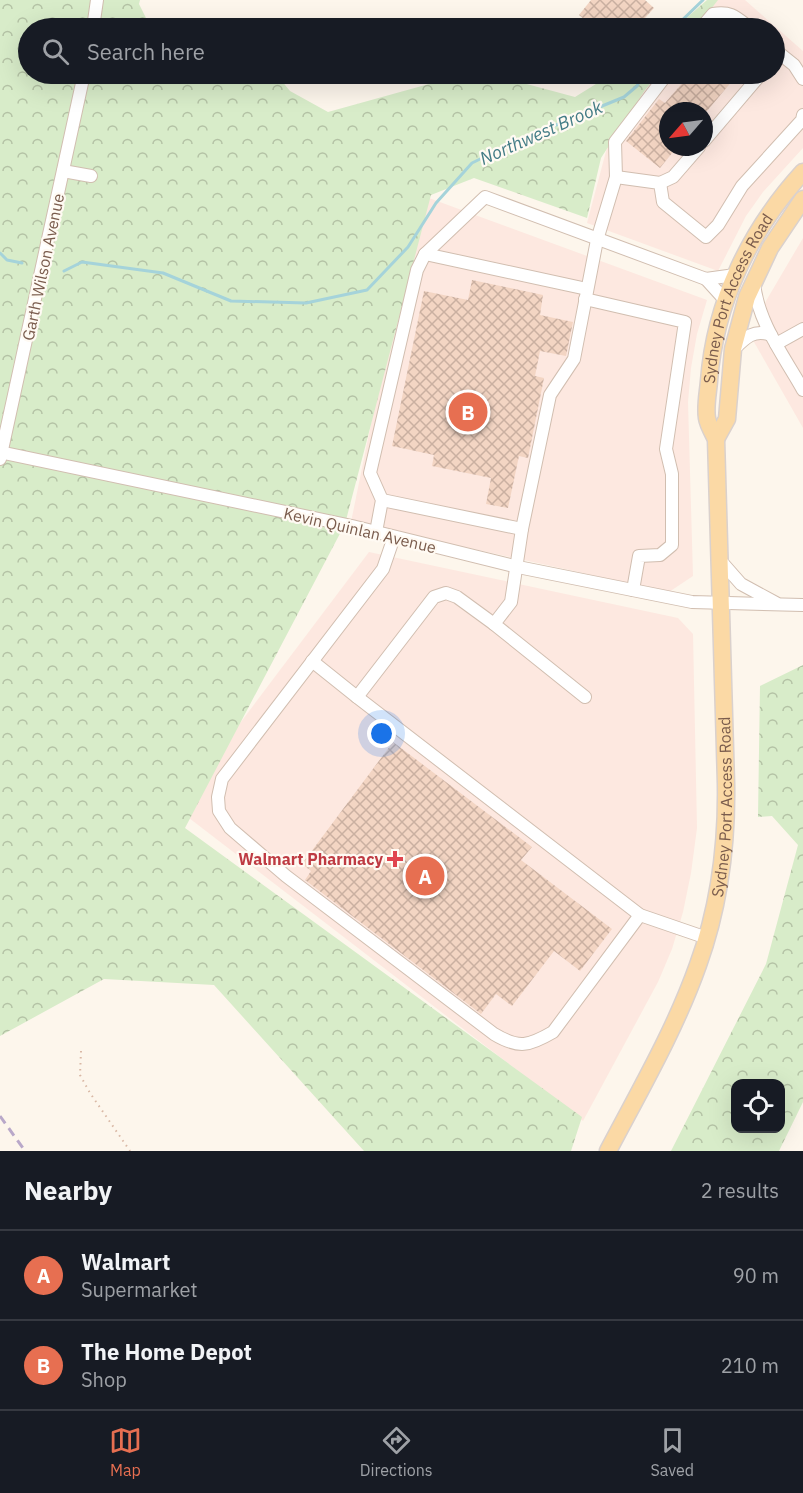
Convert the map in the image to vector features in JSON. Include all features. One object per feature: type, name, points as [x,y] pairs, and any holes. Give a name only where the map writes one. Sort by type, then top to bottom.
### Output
[{"type":"main road","name":"Sydney Port Access Road","points":[[609,1151],[677,1017],[707,938],[723,859],[726,808],[716,439],[707,418],[713,344],[725,300],[735,275],[762,223],[803,172]]},
{"type":"main road","points":[[780,232],[803,197]]},
{"type":"main road","points":[[780,232],[803,204]]},
{"type":"main road","name":"Sydney Port Access Road","points":[[716,439],[727,419],[733,349],[741,314],[754,280],[780,232]]},
{"type":"street","points":[[94,18],[97,0]]},
{"type":"street","points":[[709,18],[712,14],[723,12],[738,18]]},
{"type":"street","points":[[785,59],[794,65],[803,79]]},
{"type":"street","name":"Garth Wilson Avenue","points":[[1,455],[82,84]]},
{"type":"street","points":[[494,624],[510,602],[518,567],[522,529],[550,395],[574,359],[597,240],[616,177],[615,142],[659,84]]},
{"type":"street","points":[[713,130],[752,84]]},
{"type":"street","points":[[660,183],[663,202],[706,237],[718,225],[742,186],[802,120],[803,115]]},
{"type":"street","points":[[616,177],[660,183],[673,177],[691,156]]},
{"type":"street","points":[[63,171],[91,176]]},
{"type":"street","points":[[376,532],[381,500],[370,473],[417,270],[425,254],[485,197],[706,279],[735,275]]},
{"type":"street","points":[[425,254],[586,294],[685,322],[666,449],[672,474],[672,544],[660,555],[639,556],[633,591]]},
{"type":"street","points":[[706,279],[725,300]]},
{"type":"street","points":[[754,280],[759,308],[774,340],[803,390]]},
{"type":"street","points":[[774,340],[803,329]]},
{"type":"street","points":[[733,349],[753,333],[762,332],[774,340]]},
{"type":"street","name":"Kevin Quinlan Avenue","points":[[1,455],[376,532],[518,567],[633,591],[692,602],[803,605]]},
{"type":"street","points":[[381,500],[522,529]]},
{"type":"street","points":[[394,537],[383,569],[222,779],[218,796],[219,811],[230,828],[286,876],[494,1034],[505,1041],[520,1045],[535,1042],[553,1032],[640,915]]},
{"type":"street","points":[[719,559],[741,584],[780,605]]},
{"type":"street","points":[[357,697],[434,597],[446,593],[457,597],[494,624],[585,697]]},
{"type":"street","points":[[312,661],[640,915],[707,938]]},
{"type":"path","points":[[81,1050],[80,1075],[130,1151]]},
{"type":"shaded area","points":[[715,0],[745,0],[765,18],[700,18]]},
{"type":"shaded area","points":[[785,35],[803,51],[803,148],[763,192],[746,216],[718,271],[587,223],[609,140],[648,84],[785,84]]},
{"type":"shaded area","points":[[418,194],[707,300],[697,334],[688,402],[693,576],[669,592],[351,522]]},
{"type":"shaded area","points":[[803,238],[803,428],[754,342],[766,301]]},
{"type":"shaded area","points":[[369,552],[678,618],[693,634],[697,828],[683,912],[672,949],[658,982],[583,1121],[176,808]]},
{"type":"green space","points":[[0,0],[140,0],[139,4],[146,18],[18,18],[18,84],[284,84],[290,91],[328,112],[429,84],[526,84],[575,97],[596,84],[650,84],[601,158],[587,218],[474,178],[431,195],[345,524],[185,828],[582,1117],[571,1151],[364,1151],[214,985],[104,979],[0,1036]]},
{"type":"green space","points":[[707,0],[718,0],[704,18],[686,18]]},
{"type":"green space","points":[[803,665],[803,1102],[779,1151],[671,1151],[766,964],[798,845],[772,816],[758,817],[760,686]]},
{"type":"building","points":[[591,0],[645,0],[654,8],[645,18],[583,18],[579,15]]},
{"type":"building","points":[[681,84],[730,84],[713,104],[713,102],[666,102]]},
{"type":"building","points":[[659,99],[664,102],[659,102],[659,156],[670,156],[660,168],[626,141]]},
{"type":"building","points":[[472,280],[543,295],[540,315],[573,322],[566,356],[540,351],[535,376],[544,378],[528,458],[519,456],[508,508],[486,504],[491,478],[432,466],[434,455],[392,446],[424,291],[468,300]]},
{"type":"building","points":[[393,742],[532,847],[521,860],[612,929],[580,971],[554,951],[512,1006],[496,994],[481,1014],[305,880],[311,871],[302,864]]},
{"type":"waterway","name":"Northwest Brook","points":[[684,18],[703,0]]},
{"type":"waterway","name":"Northwest Brook","points":[[64,271],[82,262],[163,273],[231,301],[306,303],[367,290],[408,247],[436,203],[472,163],[517,141],[624,97],[638,84]]},
{"type":"waterway","name":"Northwest Brook","points":[[0,253],[7,260],[22,263]]},
{"type":"railway","points":[[0,1116],[25,1151]]},
{"type":"place","name":"The Home Depot","points":[[468,412]]},
{"type":"place","name":"Walmart Pharmacy","points":[[395,859]]},
{"type":"place","name":"Walmart","points":[[425,876]]}]
